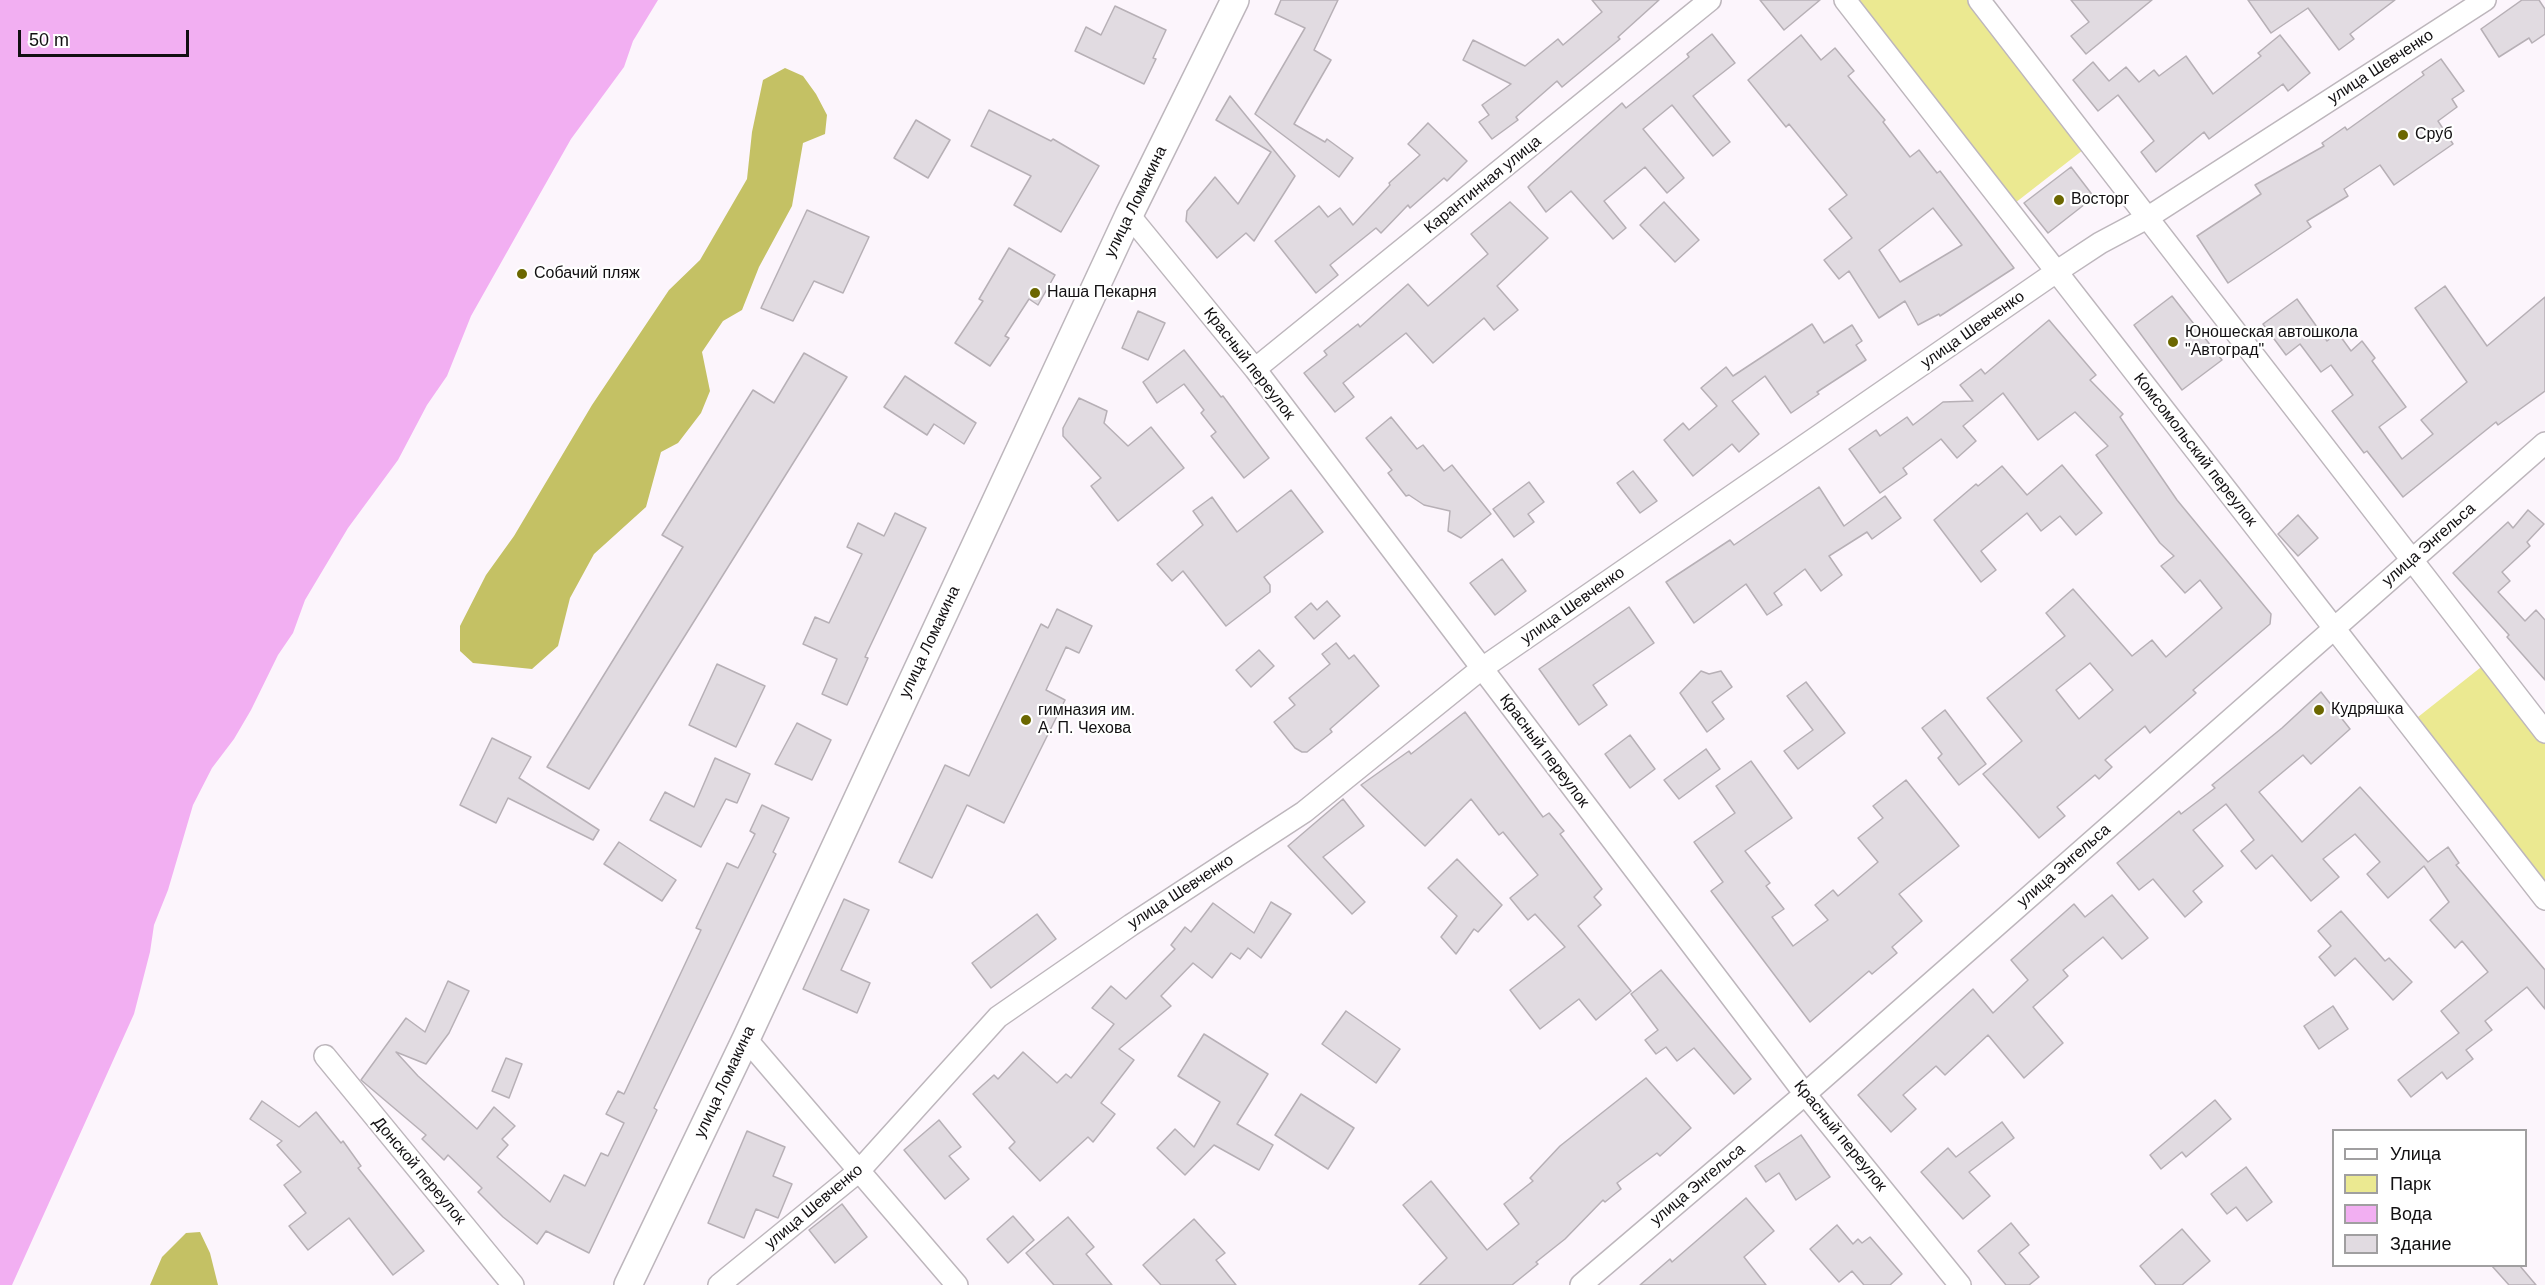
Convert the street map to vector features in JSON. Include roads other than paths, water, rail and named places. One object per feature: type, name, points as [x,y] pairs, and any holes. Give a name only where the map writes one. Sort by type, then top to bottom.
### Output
[{"type":"street","name":"улица Ломакина","points":[[628,1285],[746,1039],[1129,215],[1235,0]]},
{"type":"street","name":"Карантинная улица","points":[[1255,369],[1710,0]]},
{"type":"street","name":"Комсомольский переулок","points":[[1845,0],[2545,899]]},
{"type":"street","points":[[1979,0],[2545,732]]},
{"type":"street","name":"улица Шевченко","points":[[719,1285],[860,1171],[998,1017],[1131,925],[1304,812],[1481,669],[2056,272],[2100,243],[2147,218],[2485,0]]},
{"type":"street","name":"Красный переулок","points":[[1129,215],[1255,369],[1805,1094],[1960,1285]]},
{"type":"street","name":"улица Энгельса","points":[[1581,1285],[1805,1094],[2545,443]]},
{"type":"street","points":[[746,1039],[957,1285]]},
{"type":"street","name":"Донской переулок","points":[[325,1056],[513,1285]]},
{"type":"water","points":[[0,0],[658,0],[633,41],[624,67],[571,139],[471,316],[447,376],[427,405],[398,460],[348,528],[305,600],[293,633],[278,655],[251,710],[234,739],[212,768],[193,805],[168,890],[154,925],[150,952],[134,1014],[12,1285],[0,1285]]},
{"type":"place","name":"Сруб","points":[[2403,135]]},
{"type":"place","name":"Восторг","points":[[2059,200]]},
{"type":"place","name":"Собачий пляж","points":[[522,274]]},
{"type":"place","name":"Наша Пекарня","points":[[1035,293]]},
{"type":"place","name":"Юношеская автошкола \"Автоград\"","points":[[2173,342]]},
{"type":"place","name":"Кудряшка","points":[[2319,710]]},
{"type":"place","name":"гимназия им. А. П. Чехова","points":[[1026,720]]}]
